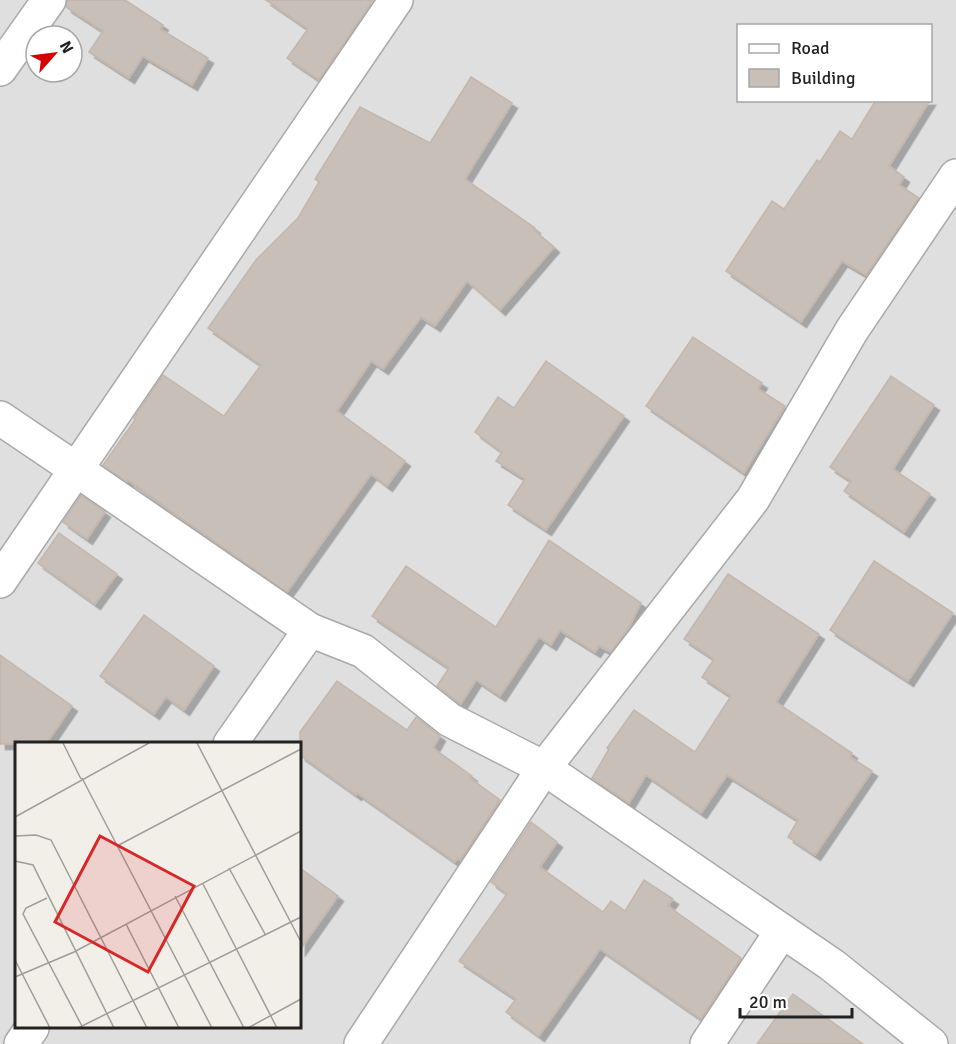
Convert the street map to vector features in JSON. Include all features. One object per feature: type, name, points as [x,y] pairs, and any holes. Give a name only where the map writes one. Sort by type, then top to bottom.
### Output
[{"type":"street","points":[[0,69],[49,0]]},
{"type":"street","points":[[0,581],[396,0]]},
{"type":"street","points":[[361,1044],[544,768],[753,500],[852,330],[953,186]]},
{"type":"street","points":[[0,418],[310,630],[363,651],[450,720],[544,768],[832,965],[931,1044]]},
{"type":"street","points":[[231,742],[310,630]]},
{"type":"street","points":[[707,1044],[782,931]]},
{"type":"street","points":[[21,1044],[31,1029]]},
{"type":"shaded area","points":[[0,0],[956,0],[956,1044],[0,1044]]},
{"type":"building","points":[[67,0],[125,0],[163,25],[160,29],[208,58],[192,85],[143,56],[129,78],[89,52],[103,31],[66,7]]},
{"type":"building","points":[[266,0],[373,0],[319,80],[287,58],[308,29]]},
{"type":"building","points":[[471,77],[512,103],[465,179],[535,228],[534,230],[554,247],[500,310],[467,281],[435,326],[421,317],[383,369],[371,361],[337,411],[405,461],[387,486],[371,474],[287,592],[128,480],[127,482],[103,465],[163,375],[224,416],[261,365],[208,328],[256,260],[298,218],[319,182],[315,179],[360,107],[430,143]]},
{"type":"building","points":[[875,102],[929,102],[889,166],[904,177],[899,185],[919,198],[866,275],[842,261],[801,322],[726,271],[772,201],[784,209],[817,160],[820,162],[840,131],[852,139]]},
{"type":"building","points":[[693,337],[762,383],[758,389],[785,406],[744,473],[646,406]]},
{"type":"building","points":[[546,361],[624,416],[546,530],[508,505],[525,479],[496,461],[502,452],[475,432],[498,397],[514,408]]},
{"type":"building","points":[[891,376],[934,405],[893,469],[930,494],[904,532],[844,491],[851,481],[830,467]]},
{"type":"building","points":[[81,495],[105,512],[87,539],[63,522]]},
{"type":"building","points":[[59,533],[117,574],[95,604],[38,563]]},
{"type":"building","points":[[549,540],[641,603],[629,627],[611,652],[599,646],[595,652],[560,630],[551,645],[539,637],[500,696],[476,680],[461,704],[437,686],[449,668],[372,616],[406,566],[496,627]]},
{"type":"building","points":[[874,561],[953,613],[908,681],[830,630]]},
{"type":"building","points":[[728,574],[819,634],[776,702],[852,753],[850,757],[872,771],[815,855],[788,837],[798,820],[727,775],[701,813],[646,775],[629,803],[592,778],[609,749],[607,748],[634,710],[695,752],[731,696],[702,677],[714,659],[684,639]]},
{"type":"building","points":[[144,615],[214,666],[184,710],[166,697],[154,714],[100,676]]},
{"type":"building","points":[[0,655],[72,706],[47,742],[0,744]]},
{"type":"building","points":[[337,681],[407,730],[416,717],[440,736],[433,748],[500,800],[460,860],[458,858],[455,862],[302,756],[300,732]]},
{"type":"building","points":[[531,822],[557,842],[540,867],[603,912],[611,901],[625,911],[644,880],[673,899],[668,906],[741,958],[701,1019],[600,949],[539,1036],[506,1012],[516,999],[459,961],[507,894],[491,882]]},
{"type":"building","points":[[302,869],[338,896],[302,947]]},
{"type":"building","points":[[793,994],[863,1044],[757,1044]]}]
